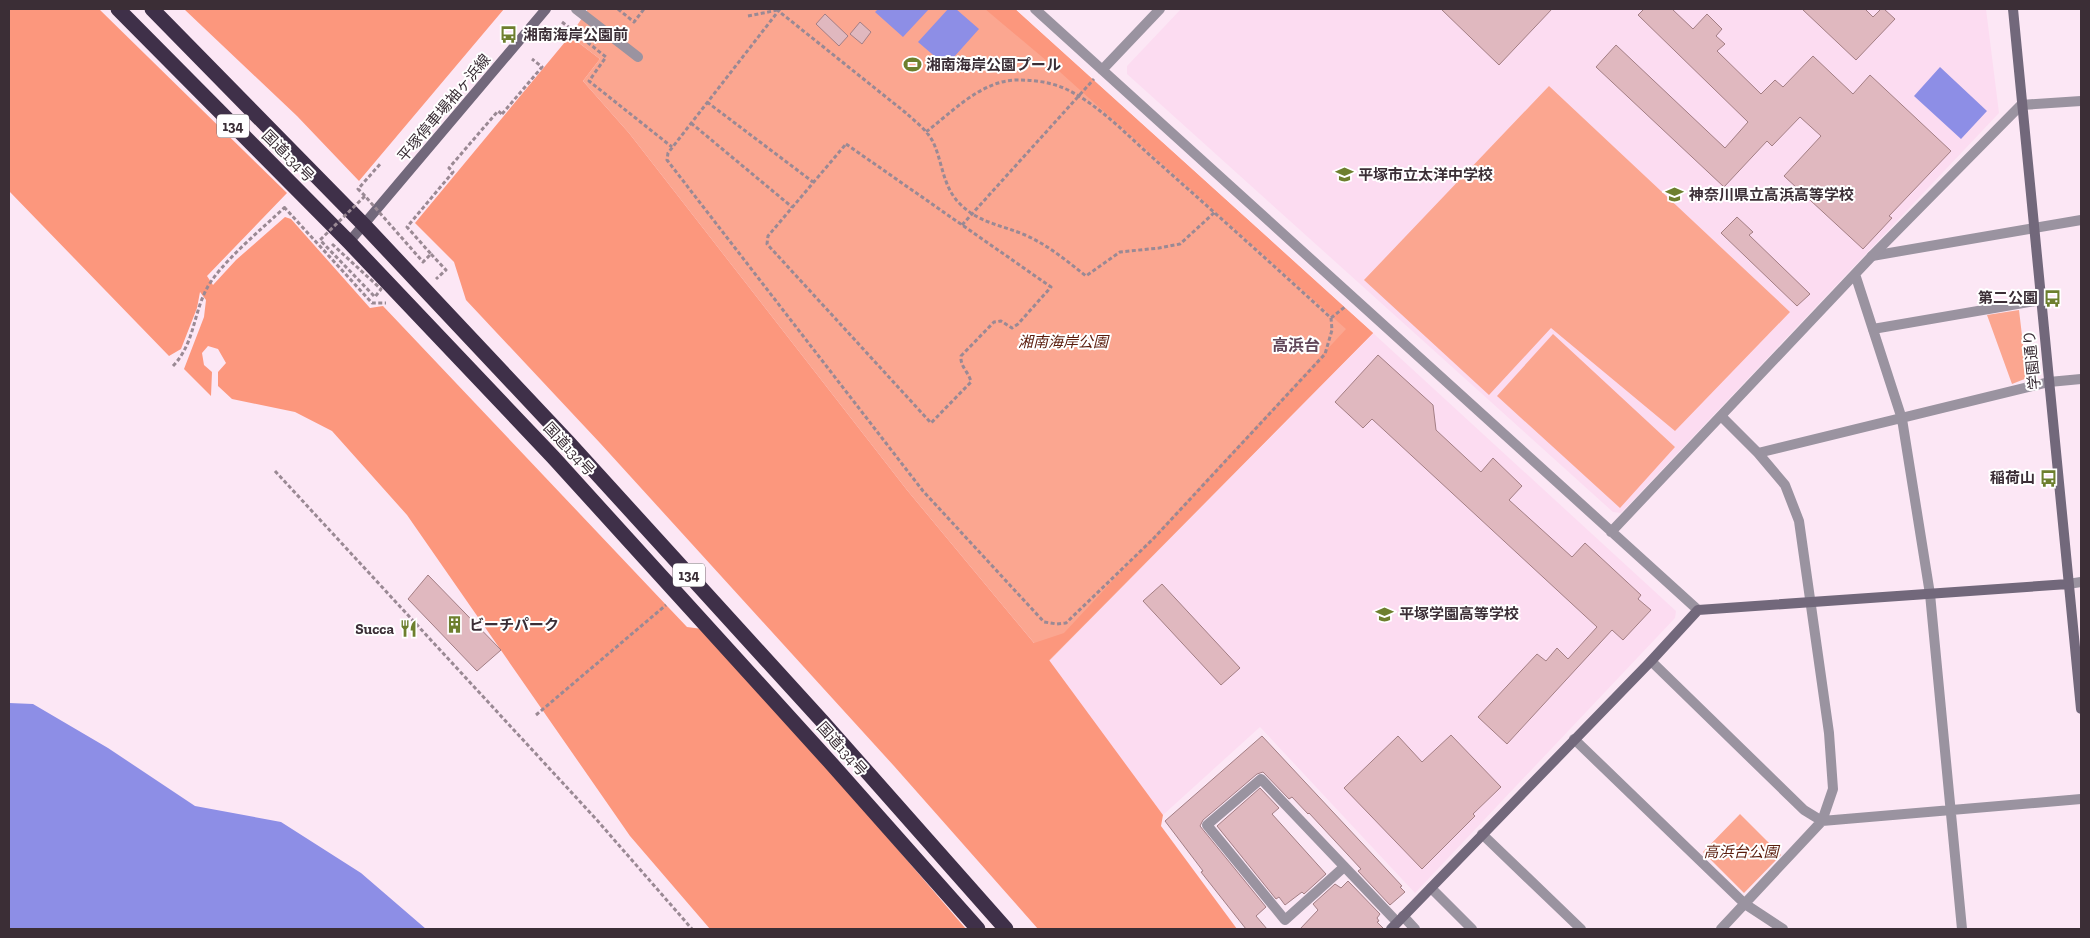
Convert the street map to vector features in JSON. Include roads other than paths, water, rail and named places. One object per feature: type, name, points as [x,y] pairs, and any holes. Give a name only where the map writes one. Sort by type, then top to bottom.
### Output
[{"type":"highway","name":"国道134号","points":[[118,9],[349,242],[553,457],[829,761],[978,929]]},
{"type":"highway","name":"国道134号","points":[[152,9],[364,226],[568,442],[795,691],[1006,929]]},
{"type":"street","name":"平塚停車場袖ヶ浜線","points":[[349,242],[546,9]]},
{"type":"street","points":[[576,9],[638,57]]},
{"type":"street","points":[[1035,9],[1698,610]]},
{"type":"street","points":[[1102,70],[1160,9]]},
{"type":"street","name":"学園通り","points":[[2013,9],[2081,709]]},
{"type":"street","points":[[1611,532],[1872,256],[2022,105],[2081,101]]},
{"type":"street","points":[[1872,256],[2081,220]]},
{"type":"street","points":[[1855,274],[1902,419],[1930,594],[1962,929]]},
{"type":"street","points":[[1873,329],[2041,300]]},
{"type":"street","points":[[1758,453],[2049,382],[2081,379]]},
{"type":"street","points":[[1721,416],[1758,453],[1785,485],[1799,521],[1829,733],[1832,789],[1822,821],[1721,929]]},
{"type":"street","points":[[1397,923],[1698,610],[2081,582]]},
{"type":"street","points":[[1651,661],[1804,810],[1822,821],[2081,799]]},
{"type":"street","points":[[1574,739],[1745,904],[1783,929]]},
{"type":"street","points":[[1344,867],[1285,920],[1208,824],[1261,779],[1397,923],[1415,929]]},
{"type":"street","points":[[1482,834],[1581,929]]},
{"type":"street","points":[[1431,888],[1472,929]]},
{"type":"water","points":[[878,9],[929,9],[903,37],[875,12]]},
{"type":"water","points":[[948,9],[956,9],[979,29],[946,66],[918,42]]},
{"type":"water","points":[[1940,67],[1987,111],[1961,139],[1914,96]]},
{"type":"water","points":[[9,703],[33,704],[108,748],[195,806],[281,822],[361,873],[426,929],[9,929]]},
{"type":"place","name":"湘南海岸公園前","points":[[509,35]]},
{"type":"place","name":"湘南海岸公園プール","points":[[912,65]]},
{"type":"place","name":"平塚市立太洋中学校","points":[[1344,175]]},
{"type":"place","name":"神奈川県立高浜高等学校","points":[[1675,195]]},
{"type":"place","name":"第二公園","points":[[2052,298]]},
{"type":"place","name":"稲荷山","points":[[2049,478]]},
{"type":"place","name":"平塚学園高等学校","points":[[1385,614]]},
{"type":"place","name":"ビーチパーク","points":[[455,625]]},
{"type":"place","name":"Succa","points":[[408,629]]},
{"type":"district","name":"高浜台","points":[[1296,345]]},
{"type":"park label","name":"湘南海岸公園","points":[[1063,342]]},
{"type":"park label","name":"高浜台公園","points":[[1741,852]]}]
